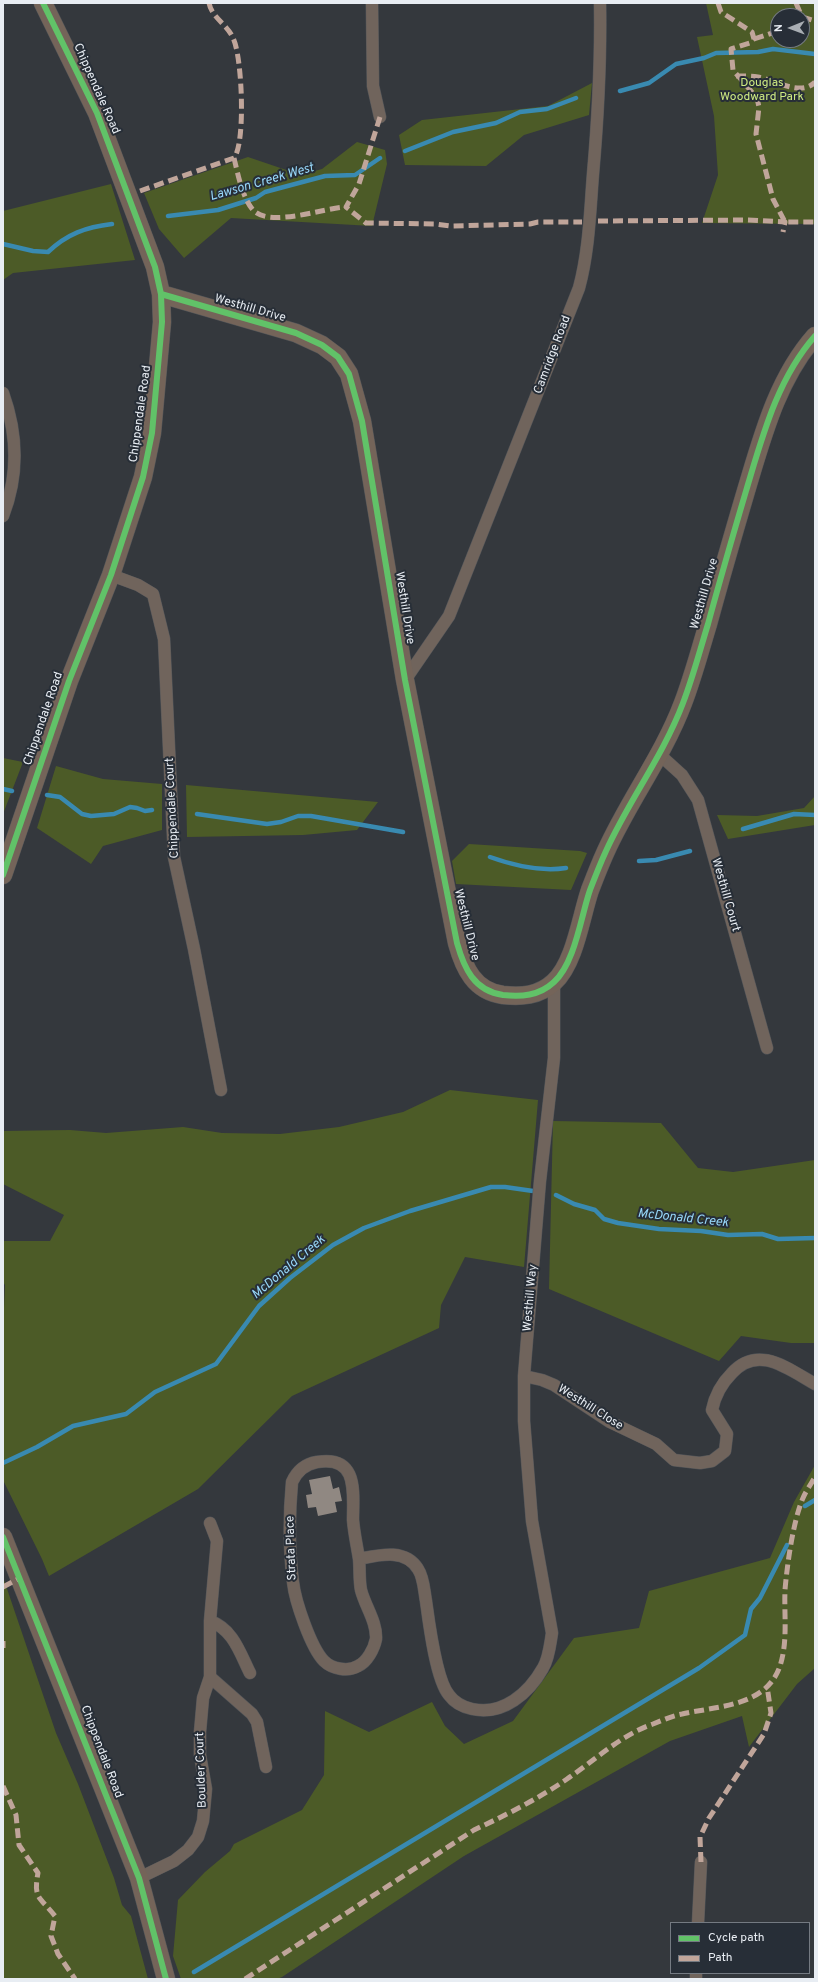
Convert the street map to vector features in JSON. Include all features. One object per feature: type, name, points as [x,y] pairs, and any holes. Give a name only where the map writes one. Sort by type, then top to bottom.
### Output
[{"type":"street","name":"Chippendale Road","points":[[3,875],[69,681],[111,575],[143,476],[152,433],[162,322],[161,294],[155,267],[97,113],[43,3]]},
{"type":"street","points":[[372,3],[373,86],[380,117]]},
{"type":"street","name":"Camridge Road","points":[[405,680],[449,616],[579,288],[585,266],[588,242],[596,134],[600,79],[600,3]]},
{"type":"street","name":"Westhill Drive","points":[[161,294],[296,333],[328,349],[338,357],[349,374],[362,421],[405,680],[457,943],[468,973],[479,986],[497,994],[519,997],[531,995],[554,982],[568,961],[590,891],[606,852],[625,812],[660,755],[690,684],[768,422],[790,373],[815,336]]},
{"type":"street","points":[[3,393],[11,414],[15,459],[15,473],[11,496],[3,516]]},
{"type":"street","name":"Chippendale Court","points":[[111,575],[138,585],[154,594],[160,620],[165,654],[174,857],[194,949],[221,1090]]},
{"type":"street","name":"Westhill Court","points":[[660,755],[682,775],[698,800],[767,1048]]},
{"type":"street","name":"Westhill Way","points":[[359,1559],[397,1555],[412,1562],[418,1569],[423,1581],[431,1635],[442,1684],[448,1695],[457,1703],[467,1708],[487,1711],[508,1704],[521,1696],[534,1682],[544,1667],[549,1651],[552,1633],[532,1521],[527,1476],[524,1421],[524,1376],[540,1181],[554,1058],[554,982]]},
{"type":"street","name":"Westhill Close","points":[[524,1376],[542,1380],[560,1388],[610,1422],[656,1444],[674,1460],[700,1463],[712,1462],[724,1452],[727,1434],[712,1410],[715,1394],[738,1366],[753,1358],[770,1360],[815,1384]]},
{"type":"street","name":"Strata Place","points":[[317,1462],[333,1462],[340,1465],[350,1474],[354,1488],[354,1526],[359,1559],[361,1590],[375,1630],[376,1639],[373,1648],[364,1663],[351,1668],[337,1668],[325,1662],[318,1654],[303,1619],[293,1584],[291,1535],[292,1482],[295,1475],[309,1464],[317,1462]]},
{"type":"street","name":"Boulder Court","points":[[138,1878],[174,1861],[188,1850],[198,1837],[203,1821],[206,1790],[200,1755],[203,1698],[210,1677],[210,1620],[217,1541],[210,1523]]},
{"type":"street","name":"Chippendale Road","points":[[3,1538],[138,1878],[166,1979]]},
{"type":"street","points":[[210,1620],[226,1630],[233,1639],[250,1673]]},
{"type":"street","points":[[210,1677],[252,1714],[257,1722],[266,1767]]},
{"type":"street","points":[[698,1922],[701,1862]]},
{"type":"green space","name":"Douglas Woodward Park","points":[[706,3],[815,3],[815,224],[702,223],[718,175],[714,116],[697,37],[713,35]]},
{"type":"green space","points":[[592,83],[589,115],[524,135],[486,166],[405,165],[399,135],[422,120],[548,106]]},
{"type":"green space","points":[[357,142],[385,150],[387,164],[372,226],[231,218],[184,258],[159,229],[144,193],[248,157],[301,175],[322,169]]},
{"type":"green space","points":[[111,184],[135,260],[13,273],[3,280],[3,211]]},
{"type":"green space","points":[[3,758],[23,762],[3,814]]},
{"type":"green space","points":[[56,766],[103,779],[162,784],[162,830],[103,846],[91,864],[37,828]]},
{"type":"green space","points":[[186,785],[378,802],[357,830],[303,835],[187,837]]},
{"type":"green space","points":[[815,796],[815,825],[728,839],[717,815],[757,816],[804,808]]},
{"type":"green space","points":[[469,844],[580,851],[587,853],[571,890],[456,884],[452,861]]},
{"type":"green space","points":[[450,1090],[538,1100],[524,1267],[465,1257],[441,1305],[439,1328],[292,1396],[198,1489],[49,1576],[3,1480],[3,1330],[5,1285],[3,1282],[3,1241],[50,1241],[64,1215],[3,1184],[3,1131],[70,1130],[106,1133],[183,1127],[222,1133],[280,1134],[339,1127],[403,1112]]},
{"type":"green space","points":[[553,1121],[661,1123],[698,1168],[733,1172],[815,1160],[815,1343],[791,1343],[741,1336],[719,1361],[549,1289]]},
{"type":"green space","points":[[815,1465],[815,1668],[797,1684],[749,1747],[742,1716],[670,1741],[464,1856],[282,1977],[277,1979],[181,1979],[173,1956],[178,1900],[205,1872],[230,1851],[234,1844],[302,1810],[324,1775],[325,1711],[369,1732],[432,1702],[445,1726],[464,1744],[513,1721],[574,1638],[639,1628],[649,1591],[770,1558],[794,1502]]},
{"type":"green space","points":[[3,1577],[56,1733],[78,1784],[114,1878],[122,1905],[131,1916],[148,1979],[3,1979]]},
{"type":"building","points":[[330,1476],[333,1489],[339,1487],[342,1501],[335,1502],[337,1512],[318,1516],[316,1507],[308,1508],[306,1495],[312,1494],[309,1480]]},
{"type":"waterway","name":"Lawson Creek West","points":[[620,91],[649,83],[676,64],[704,58],[716,53],[758,52],[773,49],[815,54]]},
{"type":"waterway","name":"Lawson Creek West","points":[[405,151],[453,132],[496,123],[520,112],[547,109],[576,98]]},
{"type":"waterway","name":"Lawson Creek West","points":[[168,216],[218,210],[256,198],[265,192],[325,176],[355,175],[380,158]]},
{"type":"waterway","name":"Lawson Creek West","points":[[3,244],[33,251],[48,252],[62,240],[77,232],[112,224]]},
{"type":"waterway","points":[[3,789],[12,791]]},
{"type":"waterway","points":[[47,795],[60,797],[82,814],[91,816],[114,814],[130,807],[145,811],[152,810]]},
{"type":"waterway","points":[[197,814],[267,824],[281,822],[298,816],[311,816],[403,832]]},
{"type":"waterway","points":[[743,829],[794,814],[815,815]]},
{"type":"waterway","points":[[639,861],[656,860],[690,851]]},
{"type":"waterway","points":[[490,857],[537,869],[566,868]]},
{"type":"waterway","name":"McDonald Creek","points":[[3,1463],[37,1447],[73,1426],[126,1414],[155,1392],[216,1364],[259,1306],[290,1278],[333,1245],[364,1228],[410,1211],[491,1187],[505,1187],[533,1191]]},
{"type":"waterway","name":"McDonald Creek","points":[[556,1195],[574,1204],[595,1210],[604,1219],[618,1223],[659,1229],[701,1231],[728,1235],[762,1234],[778,1239],[815,1238]]},
{"type":"waterway","points":[[805,1506],[815,1500]]},
{"type":"waterway","points":[[194,1972],[699,1668],[745,1635],[751,1609],[760,1598],[787,1545]]},
{"type":"marked path","points":[[140,191],[234,158],[238,149],[241,118],[239,62],[233,38],[213,13],[209,3]]},
{"type":"marked path","points":[[718,3],[721,12],[752,32],[754,39],[750,43],[731,49],[733,70],[757,98],[759,107],[756,134],[773,199],[785,222],[815,222]]},
{"type":"marked path","points":[[796,3],[798,8]]},
{"type":"marked path","points":[[810,19],[815,21]]},
{"type":"marked path","points":[[754,39],[770,34]]},
{"type":"marked path","points":[[736,76],[758,77],[795,88],[803,88],[815,82]]},
{"type":"marked path","points":[[380,117],[359,184],[346,207],[366,223],[435,224],[450,226],[530,224],[538,222],[582,222]]},
{"type":"marked path","points":[[234,158],[246,199],[253,210],[261,215],[271,217],[297,216],[346,207]]},
{"type":"marked path","points":[[598,221],[748,220],[785,222],[783,232]]},
{"type":"marked path","points":[[245,1979],[474,1830],[498,1819],[545,1793],[577,1772],[619,1741],[641,1729],[675,1716],[739,1702],[764,1690],[773,1680],[780,1666],[785,1638],[785,1590],[791,1544],[799,1508],[804,1495],[815,1477]]},
{"type":"marked path","points":[[3,1587],[20,1578]]},
{"type":"marked path","points":[[3,1641],[3,1648]]},
{"type":"marked path","points":[[701,1862],[700,1837],[709,1818],[764,1734],[771,1713],[767,1686]]},
{"type":"marked path","points":[[3,1786],[16,1815],[19,1845],[38,1873],[36,1888],[37,1893],[55,1916],[51,1936],[58,1954],[75,1979]]},
{"type":"cycle path","points":[[3,875],[69,681],[111,575],[143,477],[152,433],[162,322],[161,294],[155,267],[97,113],[43,3]]},
{"type":"cycle path","points":[[161,294],[296,333],[322,345],[338,357],[349,374],[362,421],[405,680],[457,943],[463,961],[472,977],[485,989],[493,993],[510,996],[536,993],[548,987],[561,974],[567,963],[576,939],[590,890],[604,856],[615,832],[666,741],[683,703],[708,624],[758,450],[772,410],[790,371],[815,336]]},
{"type":"cycle path","points":[[3,1537],[139,1878],[166,1979]]}]
